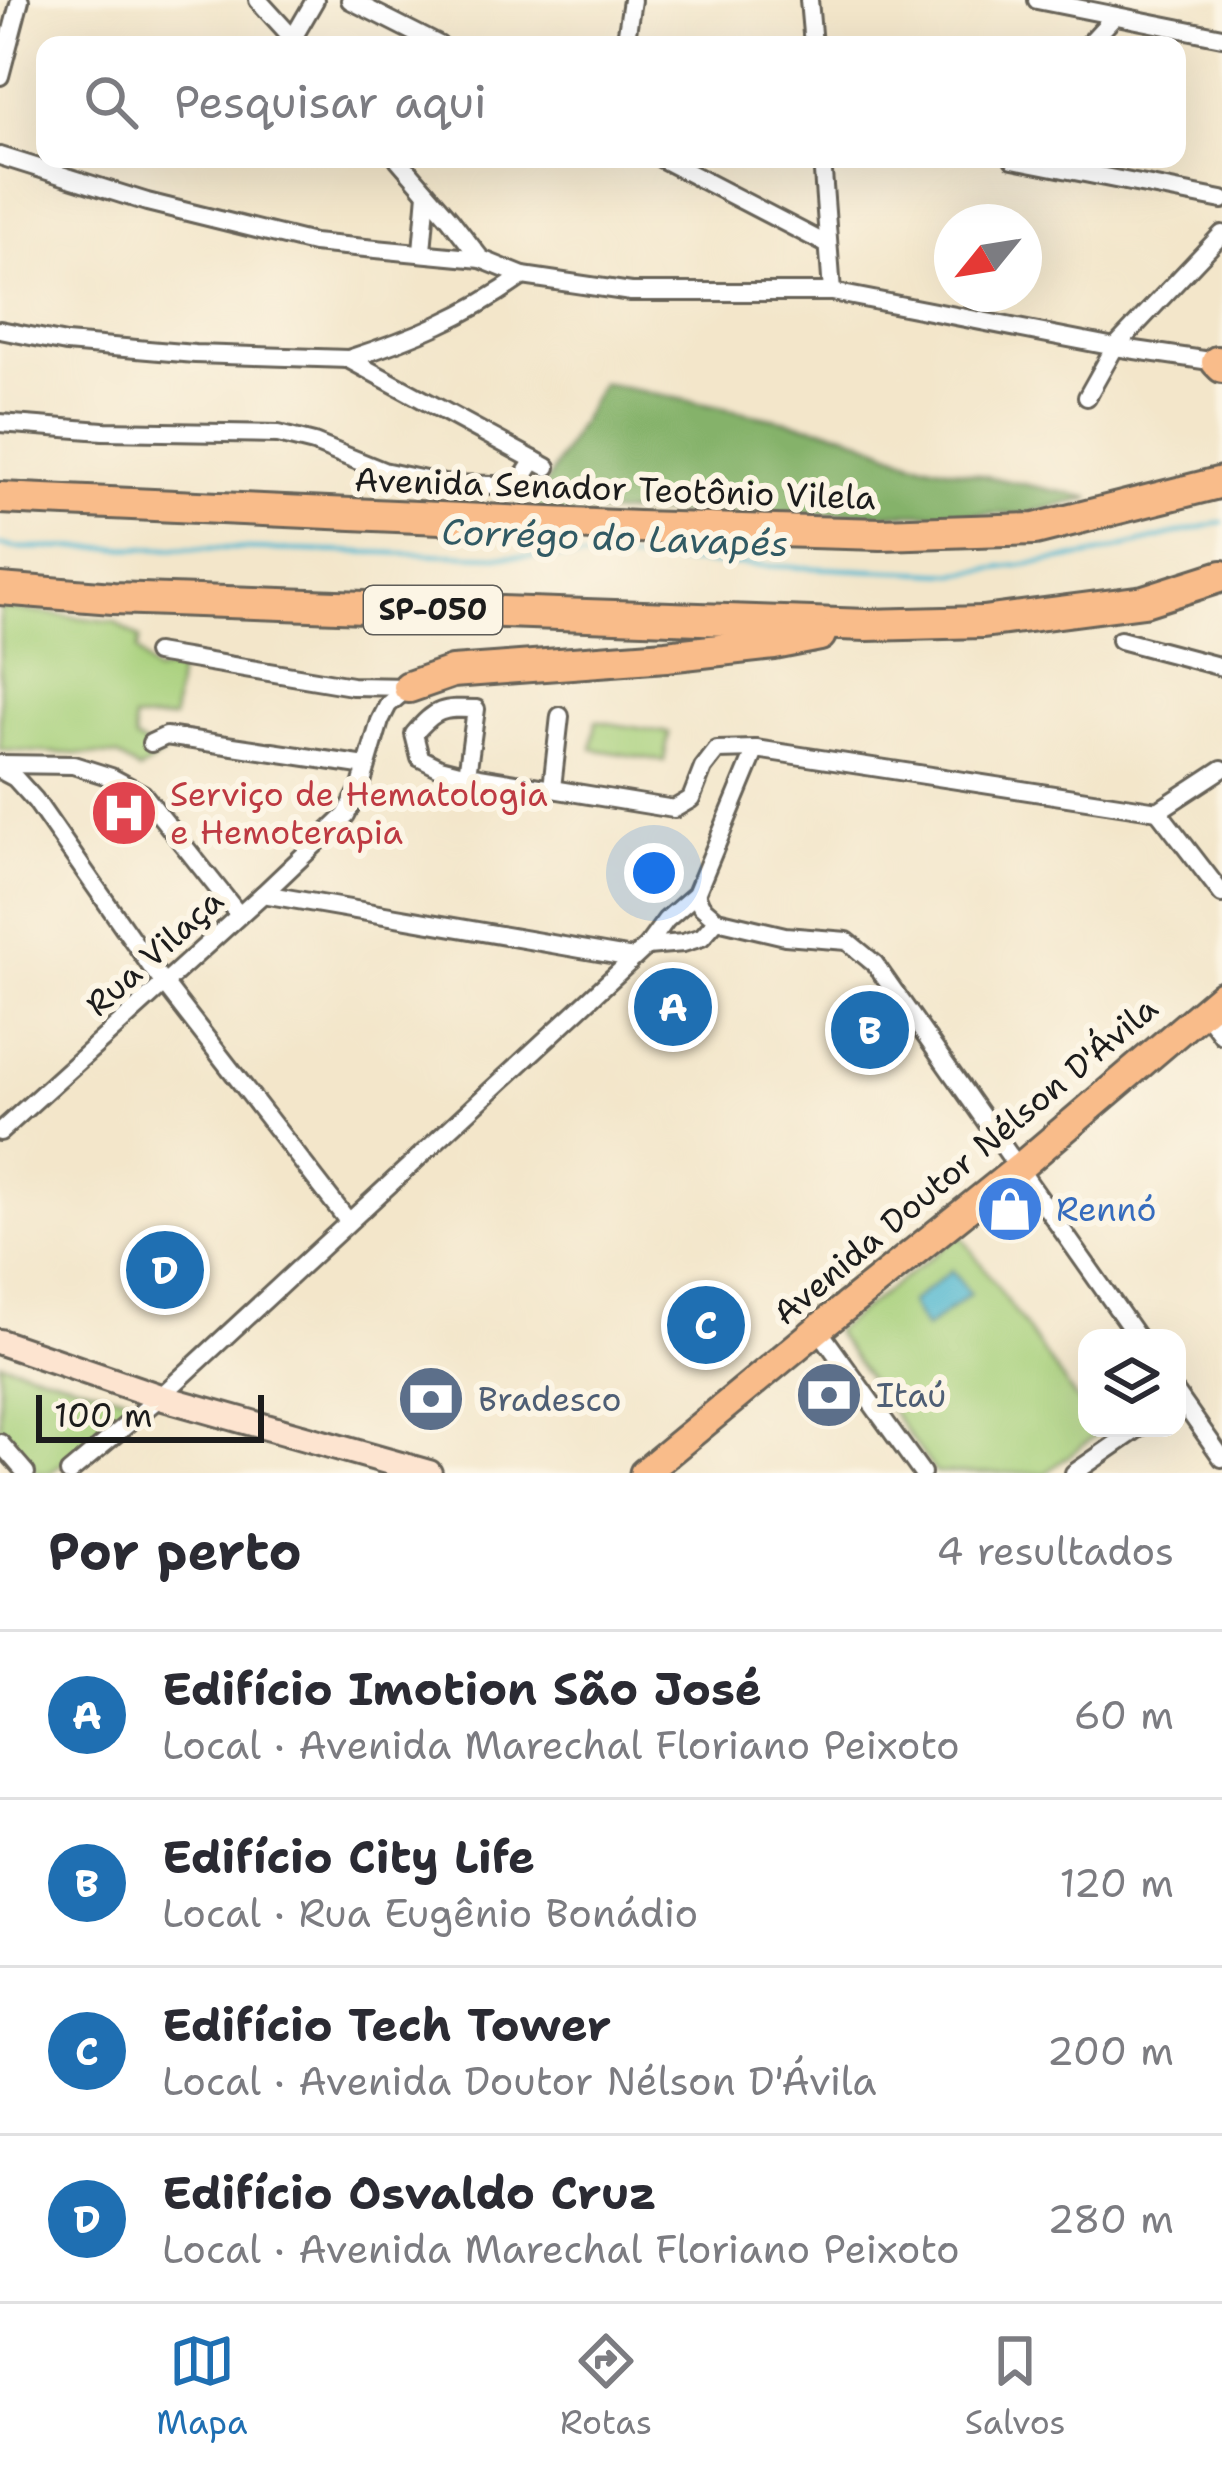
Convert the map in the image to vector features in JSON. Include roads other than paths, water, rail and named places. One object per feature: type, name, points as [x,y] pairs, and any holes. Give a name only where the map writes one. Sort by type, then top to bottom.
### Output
[{"type":"highway","name":"Avenida Senador Teotônio Vilela","points":[[0,498],[881,534],[1035,529],[1220,481]]},
{"type":"highway","name":"SP-050","points":[[0,589],[112,598],[867,625],[983,622],[1144,601],[1222,576]]},
{"type":"highway","points":[[409,687],[452,672],[774,644],[867,625]]},
{"type":"main road","name":"Avenida Doutor Nélson D'Ávila","points":[[644,1473],[1020,1167],[1212,1002]]},
{"type":"main road","points":[[0,1342],[160,1397],[429,1473]]},
{"type":"street","points":[[0,76],[20,0]]},
{"type":"street","points":[[258,0],[291,36]]},
{"type":"street","points":[[299,36],[315,0]]},
{"type":"street","points":[[350,0],[421,36]]},
{"type":"street","points":[[626,36],[632,0]]},
{"type":"street","points":[[808,0],[812,36]]},
{"type":"street","points":[[813,36],[824,0]]},
{"type":"street","points":[[1037,0],[1222,37]]},
{"type":"street","points":[[1096,36],[1114,16]]},
{"type":"street","points":[[0,156],[36,167]]},
{"type":"street","points":[[38,168],[147,202],[313,243],[481,259],[523,276],[631,292],[832,292],[1220,364]]},
{"type":"street","points":[[406,168],[481,259]]},
{"type":"street","points":[[680,168],[829,244]]},
{"type":"street","points":[[823,168],[832,292]]},
{"type":"street","points":[[1058,168],[1222,200]]},
{"type":"street","points":[[422,251],[427,193]]},
{"type":"street","points":[[1087,398],[1114,347],[1222,234]]},
{"type":"street","points":[[0,330],[66,343],[174,352],[348,359],[410,339],[479,307],[523,276]]},
{"type":"street","points":[[0,423],[104,431],[278,434],[383,471],[444,484],[498,485],[523,477],[541,463],[348,359]]},
{"type":"street","points":[[1120,640],[1222,667]]},
{"type":"street","points":[[156,653],[352,686],[409,687]]},
{"type":"street","points":[[352,686],[380,721]]},
{"type":"street","name":"Rua Vilaça","points":[[0,1132],[346,815],[361,786],[380,721],[388,705],[409,687]]},
{"type":"street","points":[[467,775],[476,709],[446,708],[429,716],[414,734],[420,758],[440,768],[467,775],[674,809],[691,799],[703,768],[717,749],[756,749],[1158,811],[1222,769]]},
{"type":"street","points":[[552,788],[560,716]]},
{"type":"street","points":[[151,743],[166,736],[366,766]]},
{"type":"street","points":[[69,1473],[160,1397],[640,952],[696,894],[756,749]]},
{"type":"street","points":[[0,767],[73,765],[143,794],[239,914]]},
{"type":"street","points":[[0,767],[35,800],[164,983],[348,1221]]},
{"type":"street","points":[[1158,811],[1222,894]]},
{"type":"street","points":[[263,894],[640,952],[702,937],[717,920]]},
{"type":"street","points":[[696,894],[701,906],[717,920],[784,936],[847,941],[875,964],[1132,1329]]},
{"type":"street","points":[[1212,1002],[1222,1035]]},
{"type":"street","points":[[818,1329],[922,1473]]},
{"type":"street","points":[[1186,1410],[1222,1458]]},
{"type":"street","points":[[1074,1473],[1126,1437]]},
{"type":"street","points":[[0,1443],[26,1473]]},
{"type":"water","points":[[952,1270],[970,1294],[925,1329],[910,1303]]},
{"type":"waterway","name":"Corrégo do Lavapés","points":[[0,545],[608,559],[955,574],[1087,556],[1222,522]]},
{"type":"place","name":"Serviço de Hematologia e Hemoterapia","points":[[124,813]]},
{"type":"place","name":"Edifício Imotion São José","points":[[673,1007]]},
{"type":"place","name":"Edifício City Life","points":[[870,1030]]},
{"type":"place","name":"Rennó","points":[[1010,1209]]},
{"type":"place","name":"Edifício Osvaldo Cruz","points":[[165,1270]]},
{"type":"place","name":"Edifício Tech Tower","points":[[706,1325]]},
{"type":"place","name":"Itaú","points":[[829,1395]]},
{"type":"place","name":"Bradesco","points":[[431,1399]]}]
